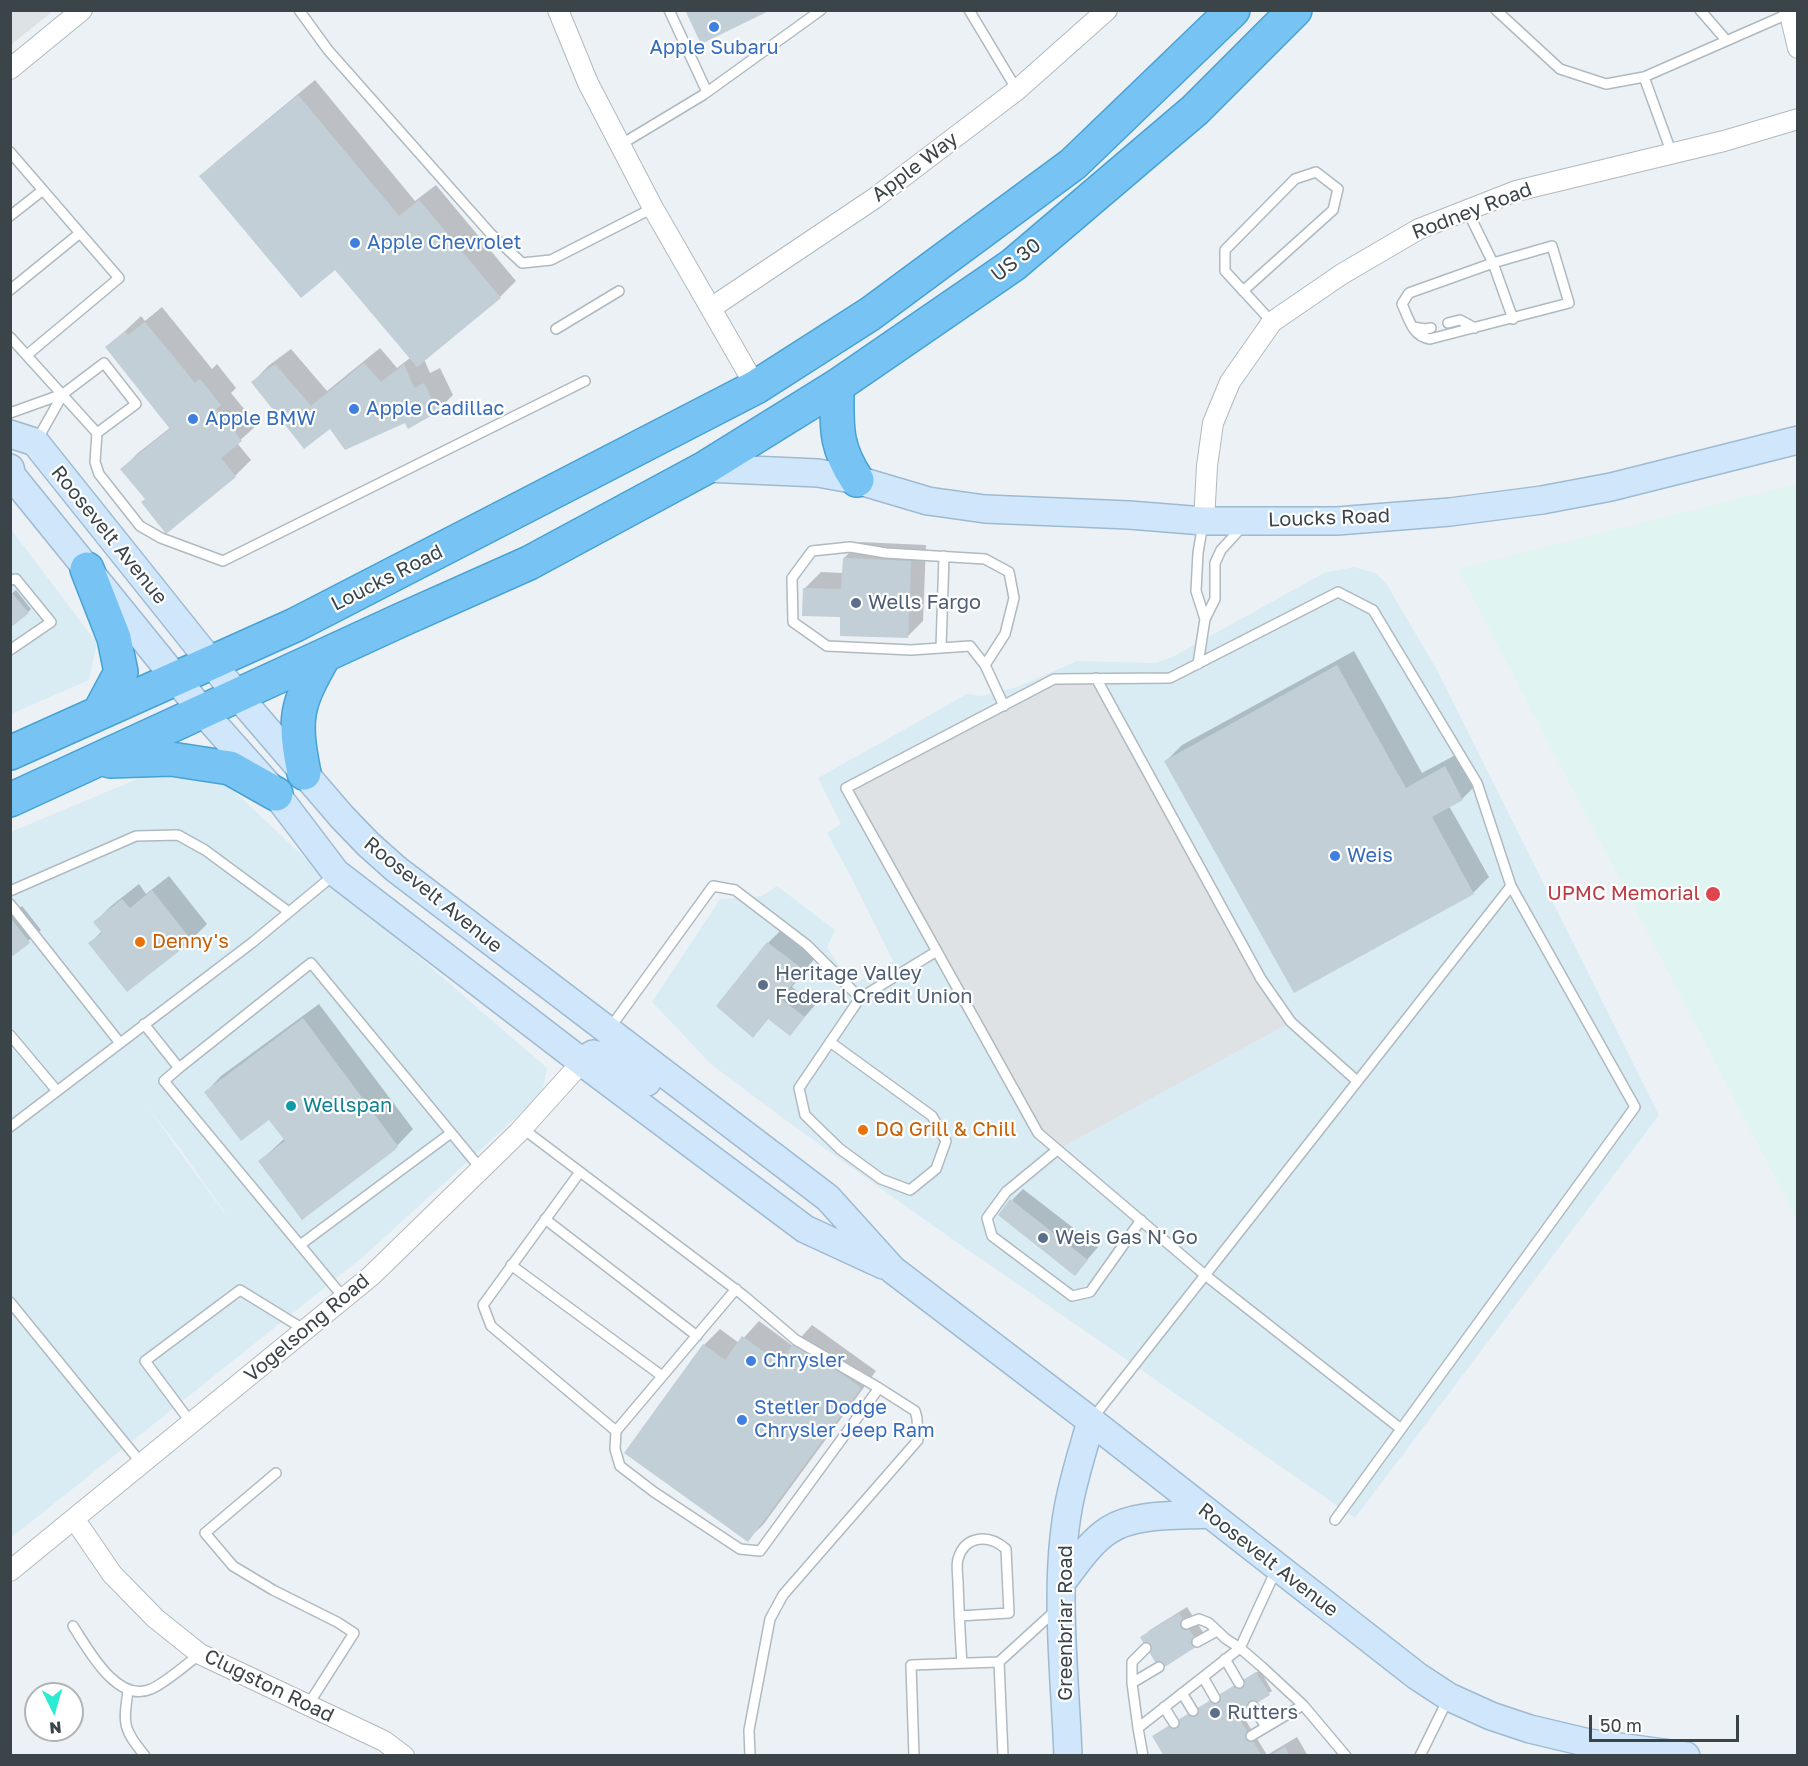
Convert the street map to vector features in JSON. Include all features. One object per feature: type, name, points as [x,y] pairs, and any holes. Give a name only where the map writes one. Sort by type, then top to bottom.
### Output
[{"type":"highway","points":[[756,387],[870,314],[1073,164],[1233,10]]},
{"type":"highway","name":"US 30","points":[[10,800],[529,563],[705,468],[837,386],[1012,265],[1195,110],[1294,10]]},
{"type":"highway","points":[[837,386],[836,431],[845,461],[857,480]]},
{"type":"highway","name":"Loucks Road","points":[[10,753],[177,680],[295,625],[756,387]]},
{"type":"highway","points":[[87,569],[114,638],[121,672],[99,713]]},
{"type":"highway","points":[[304,773],[298,741],[299,708],[306,687],[324,656]]},
{"type":"highway","points":[[96,761],[171,759],[230,768],[276,794]]},
{"type":"main road","name":"Roosevelt Avenue","points":[[23,438],[238,696],[368,844],[396,869],[828,1198],[893,1270],[1091,1421],[1392,1658],[1449,1697],[1491,1716],[1556,1736],[1619,1748],[1686,1755]]},
{"type":"main road","name":"Loucks Road","points":[[705,468],[818,473],[857,480],[928,501],[985,509],[1129,515],[1203,521],[1348,520],[1450,512],[1542,500],[1611,487],[1797,440]]},
{"type":"main road","name":"Roosevelt Avenue","points":[[11,474],[203,712],[276,794],[336,873],[582,1062],[805,1229],[893,1270]]},
{"type":"main road","points":[[582,1062],[593,1054],[607,1056],[619,1062],[753,1161],[797,1175]]},
{"type":"main road","name":"Greenbriar Road","points":[[1068,1755],[1062,1593],[1068,1509],[1091,1421]]},
{"type":"main road","points":[[1062,1593],[1093,1544],[1107,1531],[1122,1523],[1141,1519],[1209,1514]]},
{"type":"street","points":[[10,69],[82,10]]},
{"type":"street","points":[[558,10],[588,83],[653,208],[756,387]]},
{"type":"street","name":"Apple Way","points":[[711,308],[875,198],[1017,90],[1107,10]]},
{"type":"street","points":[[1790,12],[1797,48]]},
{"type":"street","name":"Rodney Road","points":[[1203,521],[1207,466],[1214,423],[1230,382],[1272,322],[1342,274],[1419,229],[1516,191],[1724,141],[1797,119]]},
{"type":"street","name":"Vogelsong Road","points":[[10,1571],[371,1276],[522,1128],[582,1062]]},
{"type":"street","name":"Clugston Road","points":[[75,1520],[112,1574],[155,1618],[201,1654],[384,1741],[404,1755]]},
{"type":"lane","points":[[299,10],[328,51],[490,233],[522,263],[551,260],[653,208]]},
{"type":"lane","points":[[669,10],[707,92]]},
{"type":"lane","points":[[620,145],[707,92],[821,10]]},
{"type":"lane","points":[[969,10],[1017,90]]},
{"type":"lane","points":[[1496,10],[1560,69],[1606,84],[1644,77],[1790,12]]},
{"type":"lane","points":[[1700,10],[1726,40]]},
{"type":"lane","points":[[1644,77],[1672,154]]},
{"type":"lane","points":[[10,152],[119,278],[27,355]]},
{"type":"lane","points":[[1243,291],[1333,210],[1338,189],[1316,172],[1295,179],[1225,250],[1225,271],[1243,291],[1272,322]]},
{"type":"lane","points":[[10,216],[43,190]]},
{"type":"lane","points":[[1467,210],[1492,263],[1513,319]]},
{"type":"lane","points":[[10,290],[80,233]]},
{"type":"lane","points":[[1552,246],[1569,303],[1513,319],[1430,339],[1423,338],[1414,332],[1402,304],[1409,293],[1492,263],[1552,246]]},
{"type":"lane","points":[[555,329],[619,291]]},
{"type":"lane","points":[[1448,323],[1460,320],[1475,328]]},
{"type":"lane","points":[[1413,327],[1431,328]]},
{"type":"lane","points":[[10,337],[97,434],[95,462],[99,474],[140,526],[161,538],[223,561],[585,381]]},
{"type":"lane","points":[[23,438],[63,394],[104,363],[136,404],[97,434]]},
{"type":"lane","points":[[10,413],[63,394]]},
{"type":"lane","points":[[1203,521],[1196,591],[1205,619]]},
{"type":"lane","points":[[1198,664],[1205,619],[1215,599],[1215,563],[1221,550],[1248,521]]},
{"type":"lane","points":[[985,666],[1005,634],[1014,598],[1009,572],[986,559],[886,553],[850,547],[812,551],[792,578],[794,622],[827,646],[911,650],[970,646],[985,666],[1004,706]]},
{"type":"lane","points":[[942,648],[944,556]]},
{"type":"lane","points":[[10,580],[16,579],[51,621],[10,650]]},
{"type":"lane","points":[[1335,1520],[1635,1107],[1511,886],[1476,783],[1373,610],[1338,592],[1170,678],[1054,680],[846,788],[1038,1133],[1205,1275],[1401,1429]]},
{"type":"lane","points":[[1096,678],[1261,979],[1291,1022],[1357,1081]]},
{"type":"lane","points":[[10,891],[136,836],[178,835],[205,850],[289,912]]},
{"type":"lane","points":[[10,1127],[289,912],[336,873]]},
{"type":"lane","points":[[608,1030],[713,886],[735,890],[807,945],[860,998]]},
{"type":"lane","points":[[1091,1421],[1511,886]]},
{"type":"lane","points":[[10,904],[120,1043]]},
{"type":"lane","points":[[830,1042],[932,1116],[946,1141],[936,1169],[910,1190],[882,1179],[840,1149],[805,1115],[799,1088],[830,1042],[860,998],[937,951]]},
{"type":"lane","points":[[344,1298],[164,1081],[311,963],[481,1169]]},
{"type":"lane","points":[[144,1024],[179,1068]]},
{"type":"lane","points":[[10,1035],[57,1091]]},
{"type":"lane","points":[[522,1128],[736,1289],[796,1340],[879,1388],[915,1412],[918,1440],[783,1595],[770,1618],[749,1730],[750,1755]]},
{"type":"lane","points":[[300,1245],[451,1133]]},
{"type":"lane","points":[[1057,1150],[1006,1192],[987,1218],[992,1236],[1071,1296],[1090,1292],[1141,1220]]},
{"type":"lane","points":[[580,1172],[483,1305],[491,1326],[616,1431]]},
{"type":"lane","points":[[545,1219],[697,1336]]},
{"type":"lane","points":[[512,1265],[662,1376]]},
{"type":"lane","points":[[736,1289],[616,1431],[615,1449],[620,1466],[654,1492],[740,1549],[760,1551],[879,1388]]},
{"type":"lane","points":[[192,1424],[145,1361],[240,1290],[305,1330]]},
{"type":"lane","points":[[10,1302],[142,1464]]},
{"type":"lane","points":[[276,1473],[205,1533],[232,1566],[273,1590],[338,1622],[354,1633],[308,1705]]},
{"type":"lane","points":[[960,1616],[1009,1613],[1006,1549],[998,1542],[987,1538],[974,1539],[964,1548],[957,1560],[962,1663]]},
{"type":"lane","points":[[1138,1728],[1240,1648],[1277,1567]]},
{"type":"lane","points":[[1004,1755],[999,1662],[1062,1593]]},
{"type":"lane","points":[[1186,1624],[1199,1619],[1209,1623],[1240,1648],[1302,1705],[1346,1755]]},
{"type":"lane","points":[[73,1626],[102,1671],[128,1691],[150,1690],[201,1654]]},
{"type":"lane","points":[[1197,1642],[1217,1631]]},
{"type":"lane","points":[[1143,1755],[1132,1683],[1132,1662],[1146,1648]]},
{"type":"lane","points":[[1225,1659],[1239,1683]]},
{"type":"lane","points":[[915,1755],[911,1665],[999,1662]]},
{"type":"lane","points":[[1132,1683],[1159,1667]]},
{"type":"lane","points":[[1203,1677],[1215,1698]]},
{"type":"lane","points":[[128,1691],[126,1728],[145,1755]]},
{"type":"lane","points":[[1182,1693],[1193,1711]]},
{"type":"lane","points":[[1420,1755],[1449,1697]]},
{"type":"lane","points":[[1251,1736],[1302,1705]]},
{"type":"lane","points":[[1253,1706],[1266,1727]]},
{"type":"lane","points":[[1164,1707],[1174,1723]]},
{"type":"shaded area","points":[[11,10],[53,10],[53,11],[11,45]]},
{"type":"shaded area","name":"UPMC Memorial","points":[[1798,484],[1797,1219],[1458,569]]},
{"type":"shaded area","points":[[10,528],[97,643],[89,680],[11,714]]},
{"type":"shaded area","points":[[1354,567],[1375,573],[1386,583],[1437,670],[1659,1115],[1355,1518],[922,1218],[784,1119],[712,1065],[652,1002],[720,899],[762,896],[777,886],[835,930],[827,947],[838,964],[856,983],[893,961],[827,833],[841,824],[818,778],[967,694],[981,696],[1017,687],[1077,661],[1156,663],[1174,656],[1324,573]]},
{"type":"shaded area","points":[[1096,678],[1291,1022],[1057,1150],[1038,1133],[846,788],[1054,679]]},
{"type":"shaded area","points":[[149,774],[228,785],[306,859],[547,1068],[542,1094],[363,1257],[11,1538],[11,832]],"holes":[[[146,1105],[181,1150],[225,1213]]]},
{"type":"building","name":"Apple Subaru","points":[[685,10],[771,10],[701,44]]},
{"type":"building","name":"Apple Chevrolet","points":[[298,95],[399,216],[419,200],[501,298],[417,367],[335,270],[301,298],[199,176]]},
{"type":"building","name":"Apple BMW","points":[[145,322],[195,383],[200,379],[221,405],[216,409],[242,441],[221,458],[236,477],[166,534],[141,502],[145,499],[120,469],[170,429],[105,347],[125,331],[128,335]]},
{"type":"building","name":"Apple Cadillac","points":[[364,363],[381,382],[404,364],[414,388],[424,383],[438,412],[408,429],[405,423],[345,450],[330,429],[304,449],[251,382],[275,364],[311,406]]},
{"type":"building","name":"Wells Fargo","points":[[843,558],[911,561],[908,638],[840,636],[840,617],[802,616],[803,588],[841,589]]},
{"type":"building","points":[[12,593],[29,613],[10,628],[10,594]]},
{"type":"building","name":"Weis","points":[[1337,665],[1406,788],[1445,766],[1463,800],[1432,817],[1474,894],[1294,993],[1164,761]]},
{"type":"building","name":"Denny's","points":[[152,890],[192,941],[127,992],[88,943],[102,933],[93,922],[122,899],[130,908]]},
{"type":"building","points":[[10,917],[30,943],[10,958]]},
{"type":"building","name":"Heritage Valley Federal Credit Union","points":[[767,942],[804,970],[781,999],[805,1017],[790,1036],[768,1019],[753,1038],[716,1006]]},
{"type":"building","name":"Wellspan","points":[[303,1018],[398,1146],[302,1220],[258,1161],[285,1141],[269,1120],[241,1141],[204,1092]]},
{"type":"building","name":"Weis Gas N' Go","points":[[1010,1199],[1088,1260],[1075,1276],[998,1215]]},
{"type":"building","name":"Stetler Dodge Chrysler Jeep Ram","points":[[742,1336],[779,1363],[796,1340],[861,1388],[748,1542],[624,1453],[703,1344],[725,1360]]},
{"type":"building","points":[[1179,1613],[1199,1645],[1160,1670],[1140,1637]]},
{"type":"building","name":"Rutters","points":[[1256,1672],[1270,1695],[1237,1715],[1262,1756],[1164,1756],[1152,1736]]},
{"type":"building","points":[[1285,1747],[1290,1756],[1270,1756]]},
{"type":"place","name":"Apple Subaru","points":[[714,27]]},
{"type":"place","name":"Apple Chevrolet","points":[[355,243]]},
{"type":"place","name":"Apple Cadillac","points":[[354,409]]},
{"type":"place","name":"Apple BMW","points":[[193,419]]},
{"type":"place","name":"Wells Fargo","points":[[856,603]]},
{"type":"place","name":"Weis","points":[[1335,856]]},
{"type":"place","name":"UPMC Memorial","points":[[1713,894]]},
{"type":"place","name":"Denny's","points":[[140,942]]},
{"type":"place","name":"Heritage Valley Federal Credit Union","points":[[763,985]]},
{"type":"place","name":"Wellspan","points":[[291,1106]]},
{"type":"place","name":"DQ Grill & Chill","points":[[863,1130]]},
{"type":"place","name":"Weis Gas N' Go","points":[[1043,1238]]},
{"type":"place","name":"Chrysler","points":[[751,1361]]},
{"type":"place","name":"Stetler Dodge Chrysler Jeep Ram","points":[[742,1420]]},
{"type":"place","name":"Rutters","points":[[1215,1713]]}]
